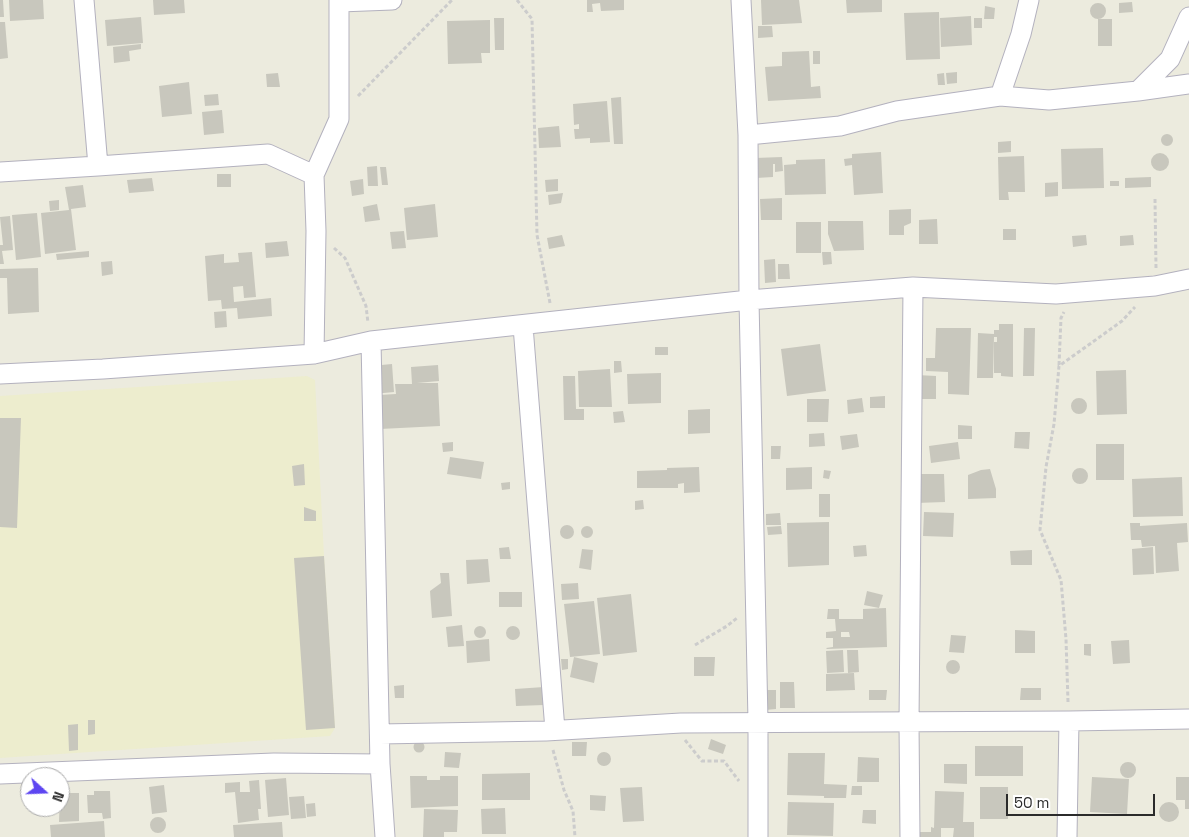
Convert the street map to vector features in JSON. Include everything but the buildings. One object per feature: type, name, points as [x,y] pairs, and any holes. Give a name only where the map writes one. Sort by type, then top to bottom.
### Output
[{"type":"street","points":[[84,0],[98,166]]},
{"type":"street","points":[[314,354],[316,231],[314,175],[339,119],[340,1],[392,0]]},
{"type":"street","points":[[742,0],[748,135],[749,300],[758,721],[758,837]]},
{"type":"street","points":[[1000,96],[1029,0]]},
{"type":"street","points":[[1138,91],[1170,59],[1189,16],[1189,0]]},
{"type":"street","points":[[748,135],[840,126],[897,111],[1000,96],[1049,100],[1189,84]]},
{"type":"street","points":[[0,172],[268,154],[314,175]]},
{"type":"street","points":[[0,374],[103,369],[314,354],[371,341],[749,300],[913,287],[1056,294],[1155,286],[1189,279]]},
{"type":"street","points":[[910,837],[909,722],[913,287]]},
{"type":"street","points":[[523,326],[550,730]]},
{"type":"street","points":[[371,341],[380,764],[385,837]]},
{"type":"street","points":[[380,734],[550,730],[758,721],[909,722],[1189,719]]},
{"type":"street","points":[[1067,837],[1069,721]]},
{"type":"street","points":[[0,774],[274,763],[380,764]]},
{"type":"path","points":[[339,119],[365,88],[452,0]]},
{"type":"path","points":[[517,0],[532,19],[537,235],[554,322]]},
{"type":"path","points":[[1059,366],[1122,321],[1155,286],[1155,199]]},
{"type":"path","points":[[316,231],[345,258],[366,306],[371,341]]},
{"type":"path","points":[[1069,721],[1066,639],[1061,580],[1040,530],[1046,467],[1054,424],[1061,318],[1075,292]]},
{"type":"path","points":[[695,645],[728,626],[756,601]]},
{"type":"path","points":[[681,723],[686,743],[702,761],[724,761],[743,786],[758,784]]},
{"type":"path","points":[[550,730],[564,790],[573,811],[574,837]]},
{"type":"shaded area","points":[[307,376],[315,380],[335,728],[330,736],[0,758],[0,396]]}]
